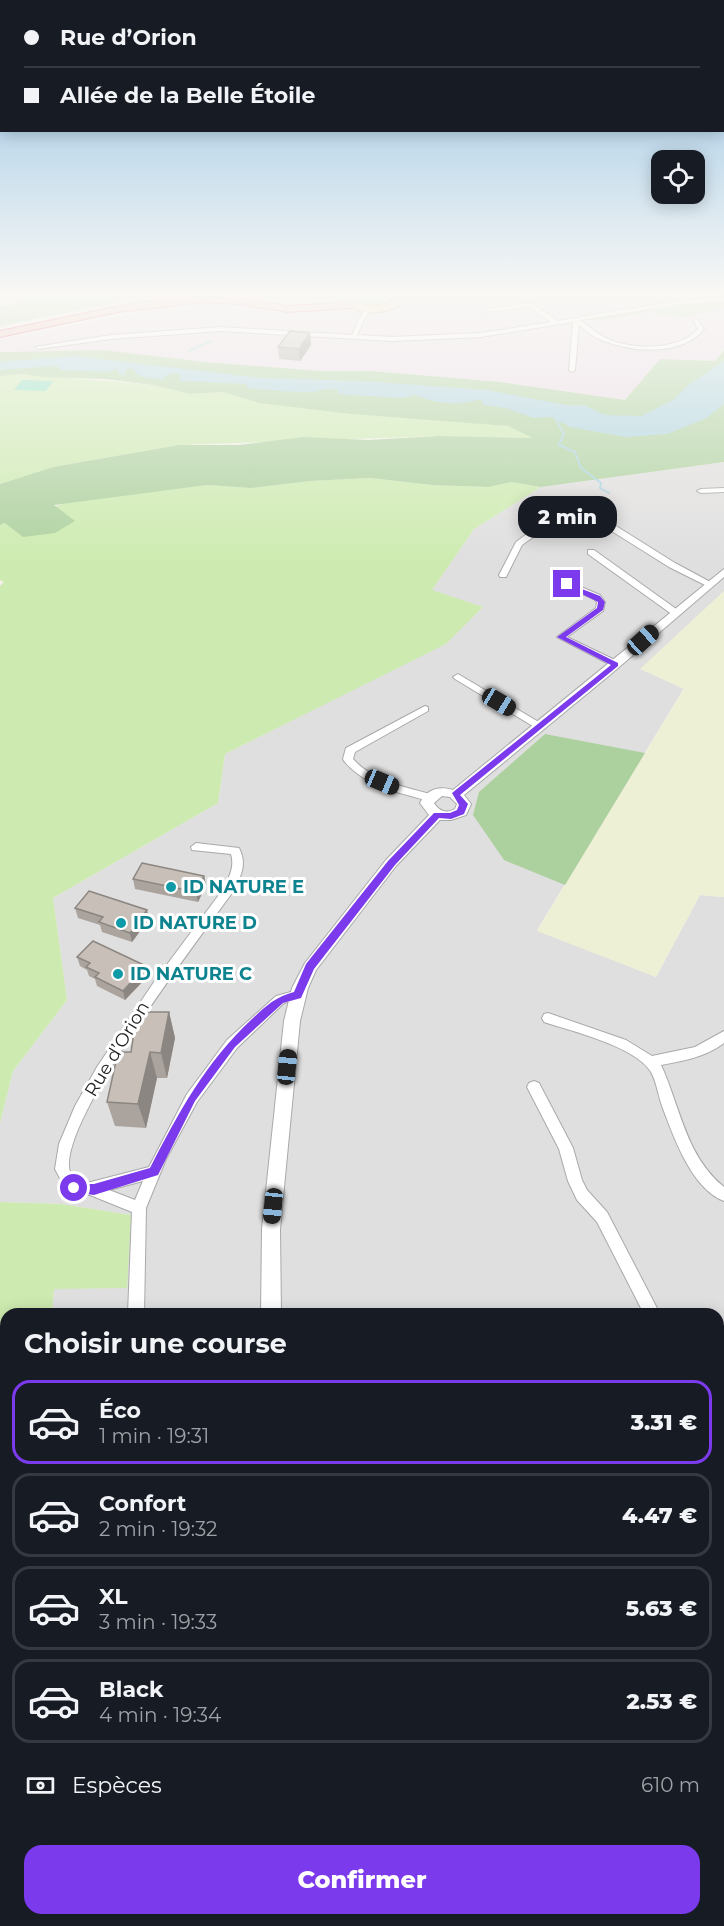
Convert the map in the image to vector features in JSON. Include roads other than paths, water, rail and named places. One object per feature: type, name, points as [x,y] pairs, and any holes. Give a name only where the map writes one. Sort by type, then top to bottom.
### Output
[{"type":"street","points":[[701,491],[724,490]]},
{"type":"street","points":[[503,575],[519,544],[550,521],[566,504],[581,508],[708,586]]},
{"type":"street","points":[[638,549],[708,586]]},
{"type":"street","points":[[591,552],[676,613]]},
{"type":"street","points":[[455,795],[616,664],[724,572]]},
{"type":"street","points":[[567,584],[597,597],[601,602],[600,609],[561,637],[616,664]]},
{"type":"street","points":[[458,677],[539,726]]},
{"type":"street","points":[[425,709],[350,750],[348,759],[362,773],[402,791],[430,797]]},
{"type":"street","points":[[440,792],[455,795],[464,804],[460,812],[451,816],[437,815],[430,810],[427,803],[430,797],[440,792]]},
{"type":"street","points":[[271,1308],[271,1229],[291,1033],[298,995],[310,967],[391,863],[437,815]]},
{"type":"street","name":"Rue d’Orion","points":[[94,1190],[74,1188],[66,1180],[62,1169],[68,1132],[142,1007],[228,890],[238,871],[240,860],[235,851],[196,847]]},
{"type":"street","points":[[136,1308],[139,1208],[154,1172],[192,1098],[232,1044],[280,999],[298,995]]},
{"type":"street","points":[[548,1018],[633,1049],[651,1062],[693,1162],[705,1179],[724,1195]]},
{"type":"street","points":[[651,1062],[695,1052],[724,1036]]},
{"type":"street","points":[[534,1087],[566,1148],[574,1181],[582,1195],[602,1217],[648,1308]]},
{"type":"street","points":[[94,1190],[154,1172]]},
{"type":"street","points":[[94,1190],[139,1208]]},
{"type":"water","points":[[443,387],[487,390],[566,405],[584,405],[605,415],[641,416],[673,400],[687,387],[724,387],[724,404],[705,419],[667,434],[626,437],[570,427],[552,417],[534,418],[505,408],[484,405],[481,399],[465,403],[448,403],[416,395],[402,398],[338,394],[338,390],[334,389],[309,392],[246,388]]},
{"type":"waterway","points":[[553,414],[564,434],[559,445],[575,452],[581,468],[601,483],[600,488],[609,493]]},
{"type":"place","name":"ID NATURE E","points":[[171,887]]},
{"type":"place","name":"ID NATURE D","points":[[121,923]]},
{"type":"place","name":"ID NATURE C","points":[[118,974]]}]
